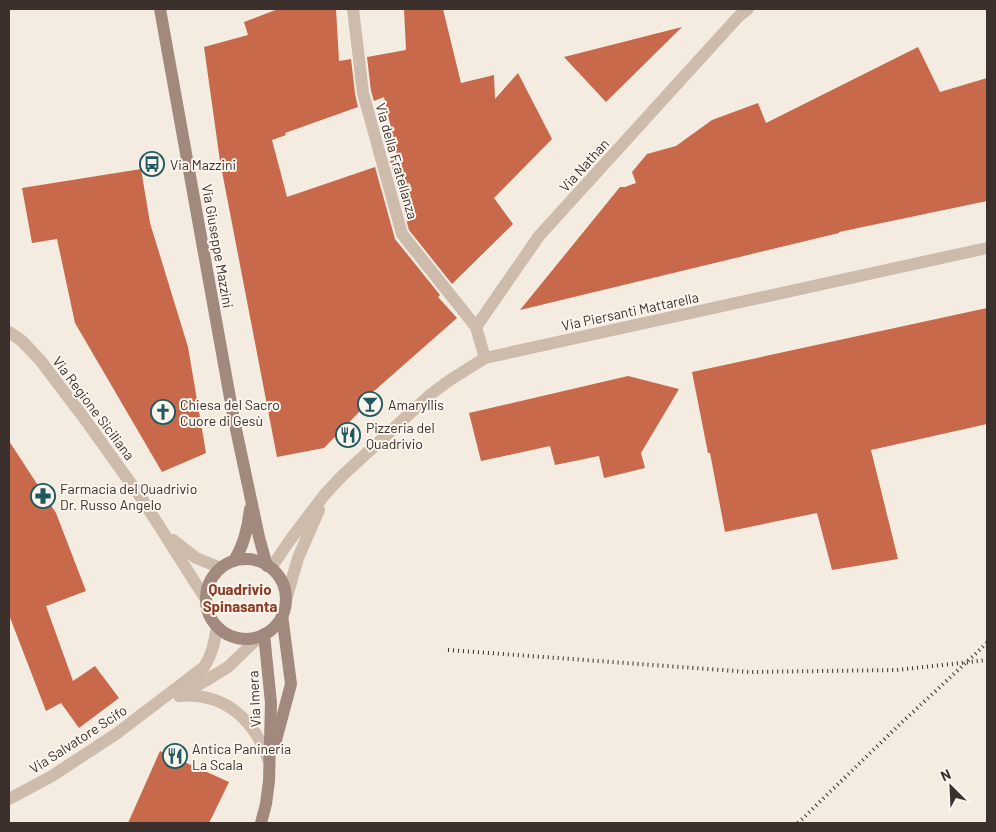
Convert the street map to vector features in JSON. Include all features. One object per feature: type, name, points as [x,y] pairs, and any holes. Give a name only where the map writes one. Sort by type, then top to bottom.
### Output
[{"type":"street","name":"Via Giuseppe Mazzini","points":[[160,9],[234,420],[259,537],[269,567]]},
{"type":"street","name":"Via della Fratellanza","points":[[354,9],[363,93],[402,234],[476,327]]},
{"type":"street","name":"Via Nathan","points":[[476,327],[539,236],[739,16],[748,9]]},
{"type":"street","name":"Via Piersanti Mattarella","points":[[269,567],[325,494],[343,475],[431,394],[485,358],[987,248]]},
{"type":"street","points":[[476,327],[485,358]]},
{"type":"street","name":"Via Regione Siciliana","points":[[9,332],[22,341],[40,360],[79,411],[166,534],[205,598]]},
{"type":"street","name":"Via Giuseppe Mazzini","points":[[234,561],[242,548],[246,534],[250,511],[249,489]]},
{"type":"street","name":"Via Piersanti Mattarella","points":[[286,600],[298,558],[325,494]]},
{"type":"street","name":"Via Regione Siciliana","points":[[166,534],[196,558],[221,568]]},
{"type":"street","points":[[246,559],[262,562],[269,567],[275,571],[283,584],[286,600],[282,615],[273,628],[262,635],[245,639],[230,636],[216,627],[208,614],[205,598],[209,583],[221,568],[231,562],[246,559]]},
{"type":"street","name":"Via Imera","points":[[270,764],[291,684],[282,615]]},
{"type":"street","name":"Via Salvatore Scifo","points":[[9,799],[52,776],[116,734],[204,667],[214,649],[216,627]]},
{"type":"street","name":"Via Salvatore Scifo","points":[[160,701],[179,696],[228,667],[262,635]]},
{"type":"street","name":"Via Imera","points":[[261,823],[266,804],[270,764],[271,703],[262,635]]},
{"type":"street","points":[[179,696],[195,696],[212,700],[228,707],[243,717],[255,731],[264,746],[270,764]]},
{"type":"building","points":[[278,9],[336,9],[339,61],[351,59],[358,107],[285,133],[286,135],[272,140],[287,197],[375,167],[395,239],[440,295],[438,297],[457,318],[357,406],[362,409],[324,448],[277,457],[220,161],[204,47],[248,35],[244,22]]},
{"type":"building","points":[[404,9],[443,9],[461,83],[494,75],[495,99],[518,73],[552,139],[494,198],[513,224],[452,284],[409,230],[390,161],[398,159],[384,97],[374,101],[371,91],[367,57],[406,50]]},
{"type":"building","points":[[682,27],[606,102],[564,57]]},
{"type":"building","points":[[918,47],[940,92],[987,78],[987,201],[839,232],[520,310],[620,187],[636,183],[632,172],[647,154],[676,146],[712,120],[758,103],[766,123]]},
{"type":"building","points":[[141,169],[150,223],[188,347],[206,453],[162,472],[75,323],[57,239],[32,243],[22,188]]},
{"type":"building","points":[[987,308],[987,424],[871,450],[898,559],[832,570],[817,513],[725,532],[692,372]]},
{"type":"building","points":[[628,376],[679,389],[641,453],[645,468],[604,478],[599,456],[555,465],[550,446],[481,461],[469,413]]},
{"type":"building","points":[[9,441],[56,513],[86,591],[46,606],[73,681],[95,666],[119,698],[79,728],[61,703],[46,711],[9,615]]},
{"type":"building","points":[[160,751],[229,782],[209,823],[128,823]]},
{"type":"railway","points":[[798,823],[987,643]]},
{"type":"railway","points":[[448,650],[749,672],[897,670],[987,660]]},
{"type":"place","name":"Via Mazzini","points":[[152,164]]},
{"type":"place","name":"Amaryllis","points":[[370,404]]},
{"type":"place","name":"Chiesa del Sacro Cuore di Gesù","points":[[163,412]]},
{"type":"place","name":"Pizzeria del Quadrivio","points":[[348,435]]},
{"type":"place","name":"Farmacia del Quadrivio Dr. Russo Angelo","points":[[43,496]]},
{"type":"place","name":"Antica Panineria La Scala","points":[[175,756]]},
{"type":"district","name":"Quadrivio Spinasanta","points":[[240,598]]}]
